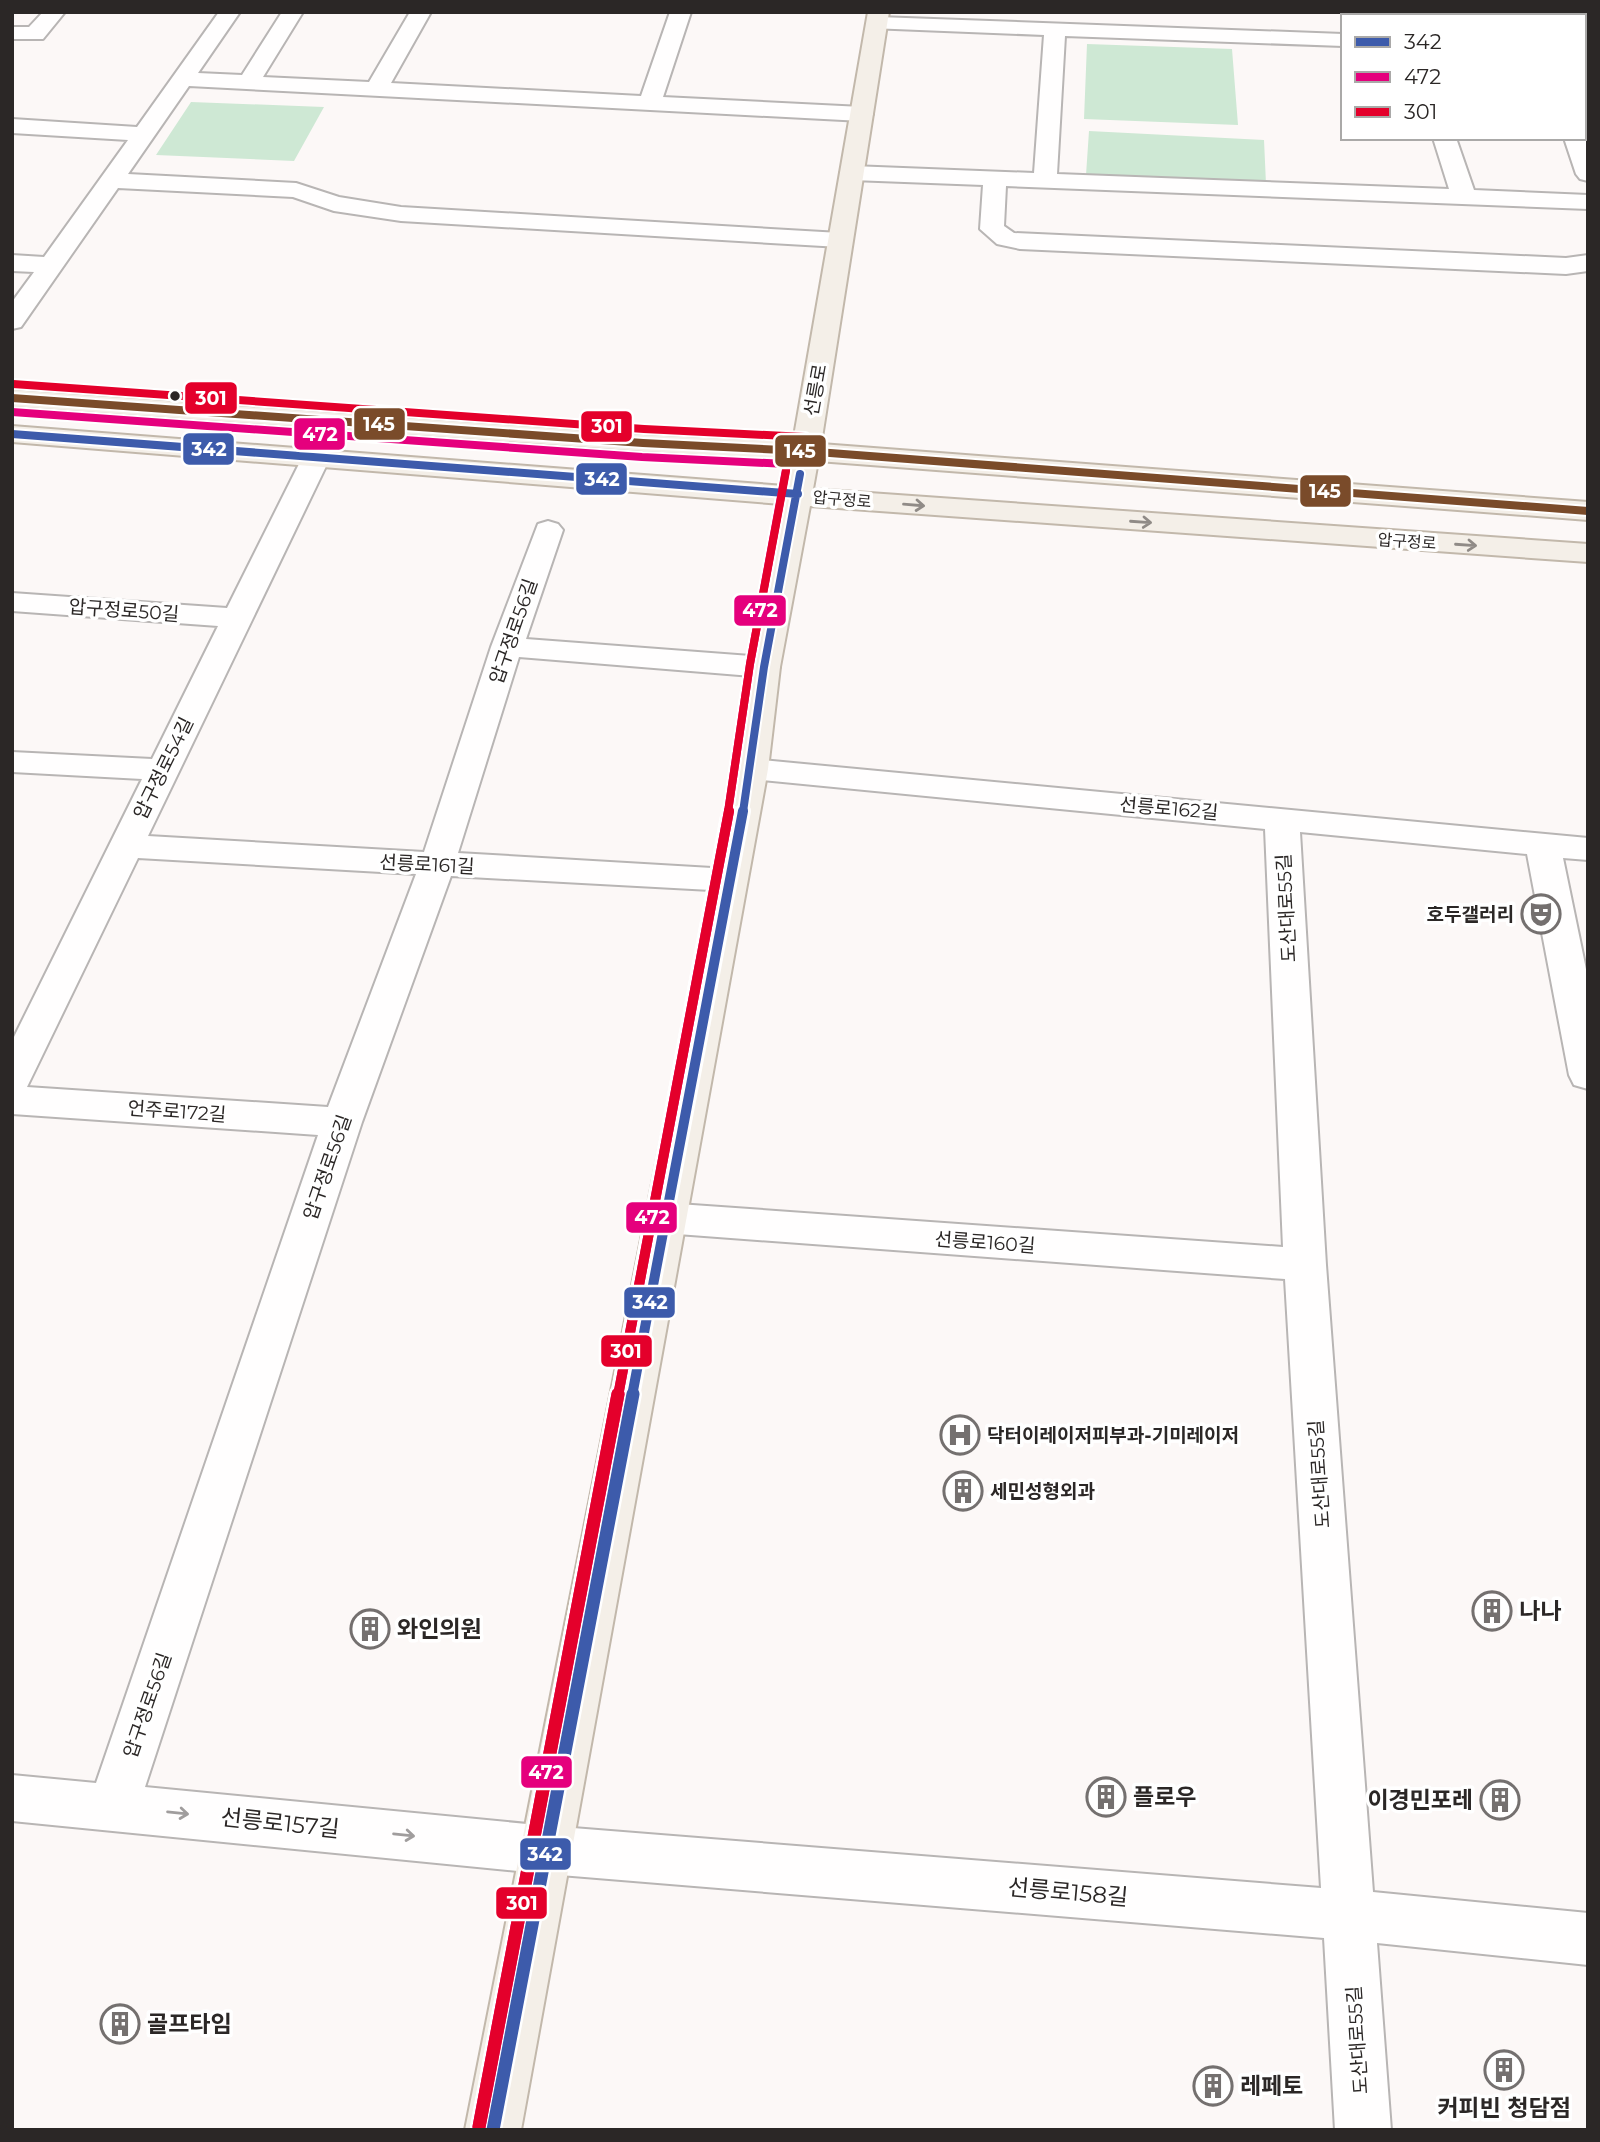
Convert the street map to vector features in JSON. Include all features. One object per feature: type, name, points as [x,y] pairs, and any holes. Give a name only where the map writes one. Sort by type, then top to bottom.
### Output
[{"type":"main road","name":"선릉로","points":[[493,2130],[751,769],[764,667],[798,494],[878,18]]},
{"type":"main road","points":[[12,398],[804,452],[1588,511]]},
{"type":"main road","name":"압구정로","points":[[12,434],[974,510],[1588,553]]},
{"type":"street","points":[[12,33],[35,34],[55,12]]},
{"type":"street","points":[[12,321],[230,12]]},
{"type":"street","points":[[248,83],[293,12]]},
{"type":"street","points":[[376,89],[421,12]]},
{"type":"street","points":[[650,103],[681,12]]},
{"type":"street","points":[[878,18],[987,20],[1055,30],[1341,40]]},
{"type":"street","points":[[1045,181],[1055,30]]},
{"type":"street","points":[[182,79],[862,114]]},
{"type":"street","points":[[12,126],[142,134]]},
{"type":"street","points":[[1445,140],[1464,197]]},
{"type":"street","points":[[1576,140],[1588,174]]},
{"type":"street","points":[[852,173],[1588,202]]},
{"type":"street","points":[[995,178],[992,229],[1006,239],[1020,242],[1566,266],[1588,263]]},
{"type":"street","points":[[110,180],[296,190],[334,204],[401,214],[841,240]]},
{"type":"street","points":[[12,262],[53,265]]},
{"type":"street","name":"압구정로54길","points":[[12,1080],[316,458]]},
{"type":"street","name":"압구정로56길","points":[[113,1807],[342,1122],[437,865],[507,647],[548,530]]},
{"type":"street","name":"압구정로50길","points":[[12,602],[236,618]]},
{"type":"street","points":[[507,647],[764,667]]},
{"type":"street","points":[[12,762],[162,770]]},
{"type":"street","name":"선릉로162길","points":[[751,769],[1588,849]]},
{"type":"street","name":"도산대로55길","points":[[1282,818],[1305,1265],[1363,2130]]},
{"type":"street","points":[[1543,845],[1588,1075]]},
{"type":"street","name":"선릉로161길","points":[[125,846],[729,880]]},
{"type":"street","name":"언주로172길","points":[[12,1100],[342,1122]]},
{"type":"street","name":"선릉로160길","points":[[664,1218],[1305,1265]]},
{"type":"street","name":"선릉로157길","points":[[12,1798],[548,1850]]},
{"type":"street","name":"선릉로158길","points":[[548,1850],[1348,1915],[1588,1939]]},
{"type":"green space","points":[[1087,44],[1232,49],[1238,125],[1084,119]]},
{"type":"green space","points":[[191,102],[324,107],[294,161],[156,155]]},
{"type":"green space","points":[[1089,131],[1264,140],[1266,184],[1086,175]]},
{"type":"transit line","name":"301","points":[[13,384],[644,429],[805,437]]},
{"type":"transit line","name":"145","points":[[12,398],[643,443],[804,451],[1588,511]]},
{"type":"transit line","name":"472","points":[[12,412],[642,457],[787,464],[750,664],[737,767],[479,2127]]},
{"type":"transit line","name":"342","points":[[12,434],[798,494]]},
{"type":"transit line","name":"301","points":[[479,2127],[737,767],[750,664],[786,471]]},
{"type":"transit line","name":"342","points":[[493,2130],[751,769],[764,667],[800,474]]},
{"type":"place","name":"호두갤러리","points":[[1541,914]]},
{"type":"place","name":"닥터이레이저피부과-기미레이저","points":[[960,1435]]},
{"type":"place","name":"세민성형외과","points":[[963,1491]]},
{"type":"place","name":"나나","points":[[1492,1611]]},
{"type":"place","name":"와인의원","points":[[370,1629]]},
{"type":"place","name":"플로우","points":[[1106,1797]]},
{"type":"place","name":"이경민포레","points":[[1500,1800]]},
{"type":"place","name":"골프타임","points":[[120,2024]]},
{"type":"place","name":"커피빈 청담점","points":[[1504,2070]]},
{"type":"place","name":"레페토","points":[[1213,2086]]}]
